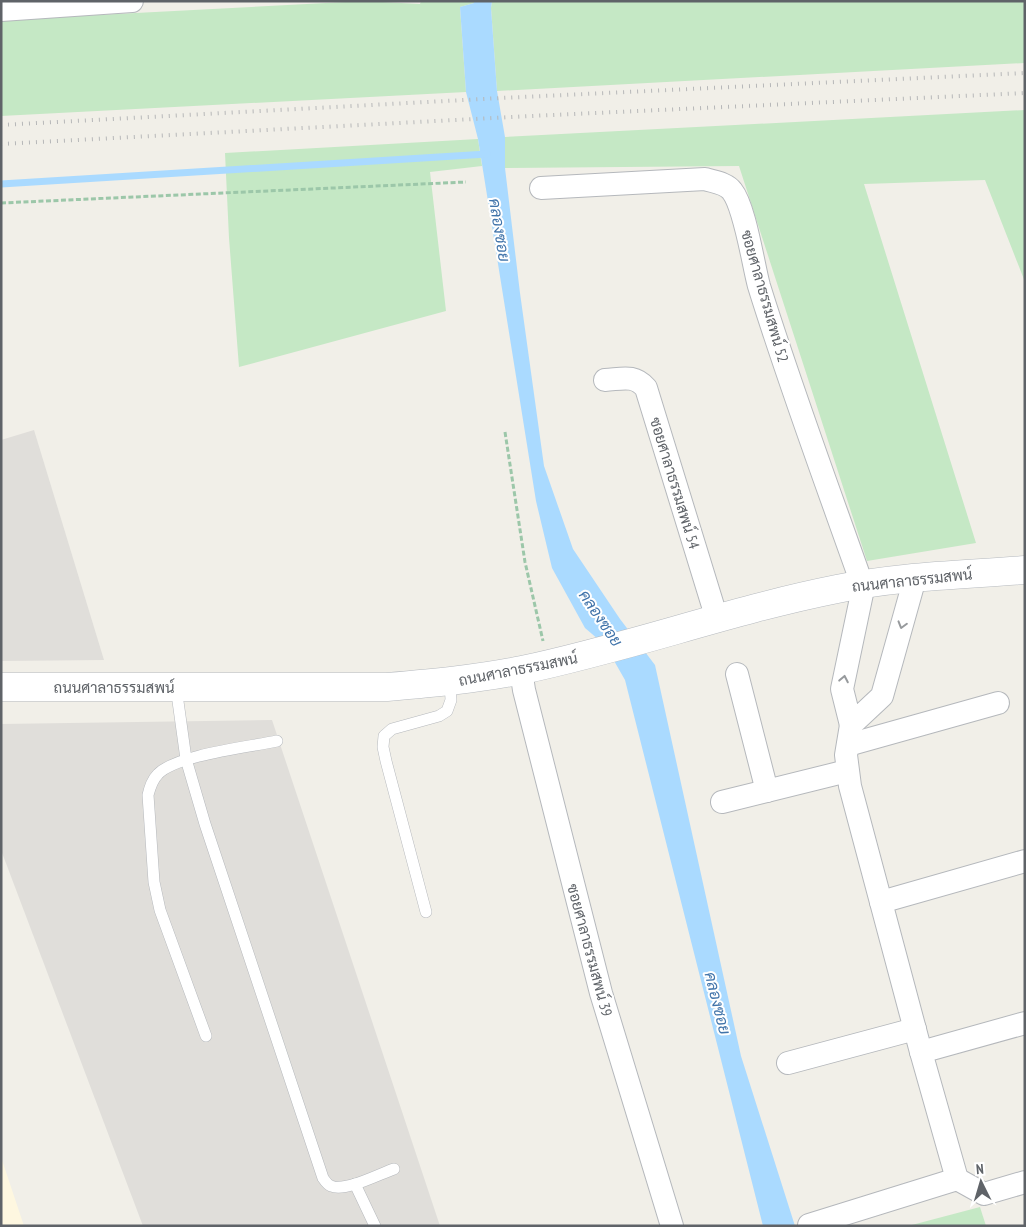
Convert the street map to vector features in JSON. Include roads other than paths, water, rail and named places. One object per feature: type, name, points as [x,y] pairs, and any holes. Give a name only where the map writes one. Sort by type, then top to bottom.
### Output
[{"type":"street","points":[[1,10],[132,1]]},
{"type":"street","name":"ซอยศาลาธรรมสพน์ 52","points":[[541,188],[705,179],[722,184],[732,191],[739,205],[759,284],[788,374],[863,584]]},
{"type":"street","name":"ซอยศาลาธรรมสพน์ 54","points":[[605,380],[630,378],[639,380],[646,388],[717,619]]},
{"type":"street","name":"ถนนศาลาธรรมสพน์","points":[[1,687],[387,687],[450,682],[549,664],[812,594],[863,584],[915,578],[1025,570]]},
{"type":"street","points":[[849,735],[882,696],[915,578]]},
{"type":"street","points":[[863,584],[842,689],[849,735],[846,756],[847,771],[921,1052],[957,1179],[984,1194],[1025,1182]]},
{"type":"street","name":"ซอยศาลาธรรมสพน์ 39","points":[[521,670],[524,690],[601,993],[672,1226]]},
{"type":"street","points":[[737,674],[768,790]]},
{"type":"street","points":[[849,735],[998,703]]},
{"type":"street","points":[[722,802],[847,771]]},
{"type":"street","points":[[881,902],[1025,861]]},
{"type":"street","points":[[921,1052],[1025,1023]]},
{"type":"street","points":[[788,1063],[915,1029]]},
{"type":"street","points":[[810,1225],[854,1219],[957,1179]]},
{"type":"lane","points":[[426,912],[386,761],[383,747],[384,736],[392,729],[439,716],[448,710],[451,700],[450,682]]},
{"type":"lane","points":[[176,687],[186,759],[205,824],[323,1178],[330,1186],[339,1188],[394,1169]]},
{"type":"lane","points":[[206,1036],[160,910],[154,882],[148,795],[152,782],[158,773],[186,759],[277,741]]},
{"type":"lane","points":[[355,1184],[375,1226]]},
{"type":"water","name":"คลองซอย","points":[[474,1],[492,1],[497,91],[505,137],[505,168],[544,466],[573,549],[620,619],[655,665],[741,1056],[795,1226],[763,1226],[625,680],[605,645],[585,628],[552,568],[536,501],[478,139],[466,92],[460,7],[474,3]]},
{"type":"waterway","points":[[1,184],[487,154]]},
{"type":"railway","points":[[1,125],[501,98],[1025,73]]},
{"type":"railway","points":[[1,144],[531,116],[1025,93]]}]
